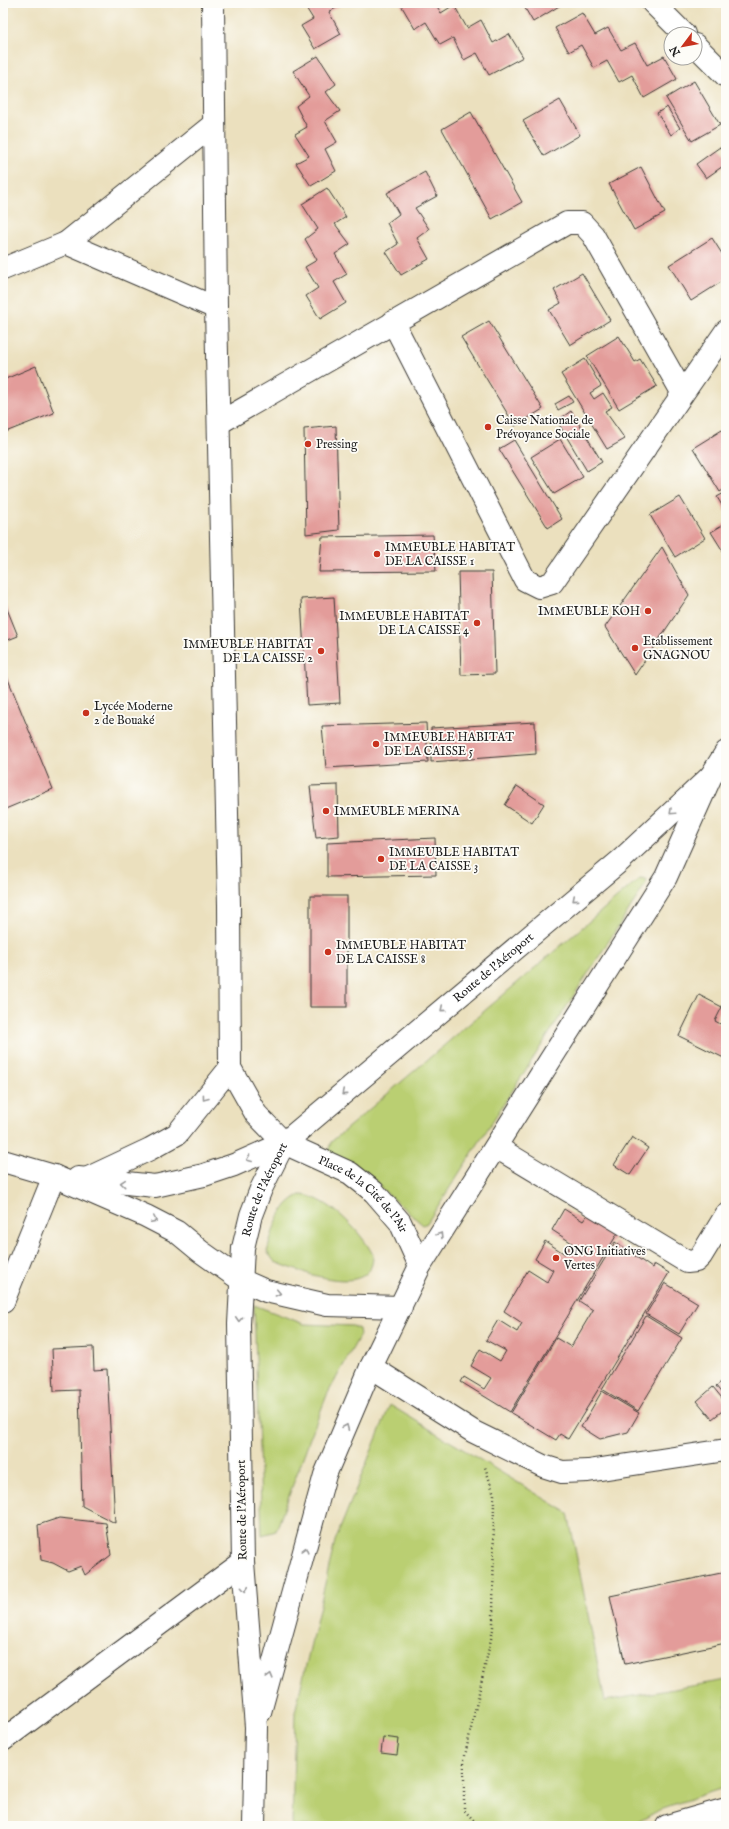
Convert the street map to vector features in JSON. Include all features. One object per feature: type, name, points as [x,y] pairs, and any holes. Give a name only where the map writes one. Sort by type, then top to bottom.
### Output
[{"type":"main road","points":[[54,1176],[155,1186],[222,1169],[284,1143],[256,1114],[230,1068],[229,905],[216,308],[213,3]]},
{"type":"main road","points":[[652,3],[676,26]]},
{"type":"main road","points":[[703,53],[726,76]]},
{"type":"main road","points":[[3,269],[66,243],[214,124]]},
{"type":"main road","points":[[219,423],[567,223],[582,223],[593,235],[682,392]]},
{"type":"main road","points":[[66,243],[216,308]]},
{"type":"main road","points":[[393,322],[525,580],[539,587],[552,583],[726,330]]},
{"type":"main road","name":"Route de l'Aéroport","points":[[256,1727],[325,1475],[372,1367],[420,1266],[666,877],[711,776],[726,752]]},
{"type":"main road","name":"Route de l'Aéroport","points":[[254,1826],[256,1727],[243,1562],[239,1324],[243,1248],[250,1215],[261,1189],[284,1143],[621,860],[711,776]]},
{"type":"main road","points":[[86,1179],[150,1149],[177,1134],[230,1068]]},
{"type":"main road","name":"Place de la Cité de l'Air","points":[[284,1143],[350,1173],[374,1192],[400,1222],[420,1266]]},
{"type":"main road","points":[[496,1146],[687,1262],[696,1261],[702,1256],[726,1215]]},
{"type":"main road","points":[[3,1161],[54,1176],[177,1232],[241,1280],[266,1291],[327,1306],[401,1307]]},
{"type":"main road","points":[[3,1302],[54,1176]]},
{"type":"main road","points":[[372,1367],[474,1432],[543,1466],[562,1472],[588,1471],[726,1450]]},
{"type":"main road","points":[[3,1740],[243,1562]]},
{"type":"main road","points":[[667,1826],[726,1809]]},
{"type":"path","points":[[474,1432],[494,1494],[493,1630],[464,1760],[464,1810],[479,1826]]},
{"type":"green space","points":[[640,878],[646,879],[645,885],[427,1223],[423,1225],[376,1184],[328,1152],[331,1142]]},
{"type":"green space","points":[[300,1195],[321,1201],[332,1208],[361,1236],[373,1255],[370,1269],[361,1277],[348,1280],[316,1276],[275,1262],[267,1252],[274,1227],[281,1212],[286,1205]]},
{"type":"green space","points":[[254,1305],[304,1324],[353,1326],[359,1329],[360,1335],[327,1395],[276,1531],[262,1535]]},
{"type":"green space","points":[[390,1405],[568,1513],[605,1701],[726,1680],[726,1787],[663,1808],[631,1826],[292,1826],[295,1712],[335,1541]]},
{"type":"building","points":[[303,3],[340,3],[341,5],[329,12],[341,34],[315,49],[301,26],[313,19]]},
{"type":"building","points":[[404,3],[435,3],[441,13],[454,5],[467,28],[481,20],[493,43],[509,34],[523,57],[489,75],[477,53],[464,60],[453,38],[440,45],[426,22],[415,29],[401,5]]},
{"type":"building","points":[[522,3],[564,3],[533,22]]},
{"type":"building","points":[[582,13],[595,35],[608,28],[621,50],[635,43],[647,65],[663,57],[663,66],[670,66],[677,79],[644,98],[632,75],[619,82],[607,61],[594,68],[581,45],[569,52],[555,28]]},
{"type":"building","points":[[318,56],[336,84],[326,92],[340,111],[325,121],[337,142],[325,149],[336,171],[311,186],[296,163],[309,156],[295,134],[307,127],[296,106],[309,96],[293,71]]},
{"type":"building","points":[[694,81],[720,125],[692,141],[666,98]]},
{"type":"building","points":[[560,100],[580,135],[544,156],[523,121]]},
{"type":"building","points":[[667,107],[680,128],[671,135],[657,113]]},
{"type":"building","points":[[471,112],[522,202],[492,219],[442,129]]},
{"type":"building","points":[[720,147],[726,155],[726,164],[706,178],[696,164]]},
{"type":"building","points":[[641,167],[665,213],[634,230],[609,184]]},
{"type":"building","points":[[425,172],[437,196],[415,208],[429,229],[417,238],[429,259],[401,275],[386,252],[398,244],[387,223],[399,214],[387,193]]},
{"type":"building","points":[[327,188],[346,217],[335,224],[350,244],[335,254],[347,274],[334,282],[346,303],[320,319],[306,296],[318,288],[305,267],[317,260],[305,239],[318,229],[302,204]]},
{"type":"building","points":[[712,238],[726,260],[726,279],[691,301],[669,265]]},
{"type":"building","points":[[582,273],[610,320],[570,345],[549,310],[561,303],[554,290]]},
{"type":"building","points":[[489,321],[543,409],[515,426],[461,337]]},
{"type":"building","points":[[619,336],[635,362],[640,359],[657,386],[619,409],[587,356]]},
{"type":"building","points":[[585,359],[601,386],[590,393],[594,399],[603,393],[612,407],[605,411],[625,439],[607,449],[561,374]]},
{"type":"building","points":[[36,366],[54,413],[3,433],[3,380]]},
{"type":"building","points":[[569,396],[573,402],[558,410],[555,404]]},
{"type":"building","points":[[571,411],[602,462],[587,471],[557,421]]},
{"type":"building","points":[[336,426],[339,530],[306,534],[304,429]]},
{"type":"building","points":[[722,430],[726,436],[726,488],[720,492],[693,448]]},
{"type":"building","points":[[560,439],[583,477],[554,494],[531,457]]},
{"type":"building","points":[[514,440],[562,519],[548,528],[499,449]]},
{"type":"building","points":[[726,492],[726,512],[717,497]]},
{"type":"building","points":[[680,497],[705,538],[675,557],[650,515]]},
{"type":"building","points":[[726,523],[726,556],[711,532]]},
{"type":"building","name":"IMMEUBLE HABITAT DE LA CAISSE 1","points":[[433,535],[436,571],[319,572],[322,537]]},
{"type":"building","name":"IMMEUBLE KOH","points":[[662,547],[689,595],[635,675],[605,627]]},
{"type":"building","name":"IMMEUBLE HABITAT DE LA CAISSE 4","points":[[458,572],[492,572],[495,674],[461,675]]},
{"type":"building","name":"IMMEUBLE HABITAT DE LA CAISSE 2","points":[[334,597],[340,703],[307,705],[301,599]]},
{"type":"building","points":[[3,599],[18,636],[3,642]]},
{"type":"building","points":[[3,667],[53,789],[3,810]]},
{"type":"building","points":[[535,722],[536,754],[431,762],[431,728]]},
{"type":"building","name":"IMMEUBLE HABITAT DE LA CAISSE 5","points":[[426,723],[428,762],[326,768],[322,726]]},
{"type":"building","name":"IMMEUBLE MERINA","points":[[338,785],[339,836],[316,838],[310,786]]},
{"type":"building","points":[[517,786],[544,804],[532,823],[505,805]]},
{"type":"building","name":"IMMEUBLE HABITAT DE LA CAISSE 3","points":[[435,838],[436,875],[327,877],[327,843]]},
{"type":"building","name":"IMMEUBLE HABITAT DE LA CAISSE 8","points":[[310,896],[347,896],[347,1007],[310,1007]]},
{"type":"building","points":[[699,995],[722,1007],[715,1021],[726,1027],[726,1059],[679,1036]]},
{"type":"building","points":[[632,1137],[648,1148],[630,1175],[614,1165]]},
{"type":"building","points":[[564,1209],[583,1221],[589,1213],[619,1231],[510,1412],[461,1382],[464,1377],[484,1389],[491,1378],[471,1366],[480,1349],[500,1361],[506,1351],[486,1340],[498,1320],[517,1332],[522,1323],[504,1311],[528,1270],[547,1282],[553,1270],[535,1259],[545,1241],[565,1254],[572,1243],[552,1230]]},
{"type":"building","points":[[615,1242],[652,1268],[654,1264],[669,1273],[568,1439],[560,1434],[556,1440],[511,1413],[556,1338],[571,1347],[593,1310],[579,1301]]},
{"type":"building","points":[[665,1283],[698,1303],[679,1334],[646,1314]]},
{"type":"building","points":[[646,1316],[682,1338],[638,1411],[602,1389]]},
{"type":"building","points":[[93,1347],[94,1370],[107,1369],[115,1523],[82,1506],[79,1390],[54,1391],[52,1349]]},
{"type":"building","points":[[726,1378],[726,1399],[716,1386]]},
{"type":"building","points":[[713,1387],[726,1403],[726,1408],[712,1419],[697,1401]]},
{"type":"building","points":[[602,1391],[639,1413],[628,1432],[600,1439],[581,1427]]},
{"type":"building","points":[[59,1518],[106,1523],[111,1555],[85,1575],[81,1566],[68,1571],[53,1563],[41,1560],[38,1525]]},
{"type":"building","points":[[726,1572],[726,1643],[625,1664],[610,1596]]},
{"type":"building","points":[[383,1737],[399,1739],[397,1755],[381,1753]]},
{"type":"place","name":"Caisse Nationale de Prévoyance Sociale","points":[[488,427]]},
{"type":"place","name":"Pressing","points":[[308,444]]},
{"type":"place","name":"IMMEUBLE HABITAT DE LA CAISSE 1","points":[[377,554]]},
{"type":"place","name":"IMMEUBLE KOH","points":[[648,611]]},
{"type":"place","name":"IMMEUBLE HABITAT DE LA CAISSE 4","points":[[477,623]]},
{"type":"place","name":"Etablissement GNAGNOU","points":[[635,648]]},
{"type":"place","name":"IMMEUBLE HABITAT DE LA CAISSE 2","points":[[321,651]]},
{"type":"place","name":"Lycée Moderne 2 de Bouaké","points":[[86,713]]},
{"type":"place","name":"IMMEUBLE HABITAT DE LA CAISSE 5","points":[[376,744]]},
{"type":"place","name":"IMMEUBLE MERINA","points":[[326,811]]},
{"type":"place","name":"IMMEUBLE HABITAT DE LA CAISSE 3","points":[[381,859]]},
{"type":"place","name":"IMMEUBLE HABITAT DE LA CAISSE 8","points":[[328,952]]},
{"type":"place","name":"ONG Initiatives Vertes","points":[[556,1258]]}]
